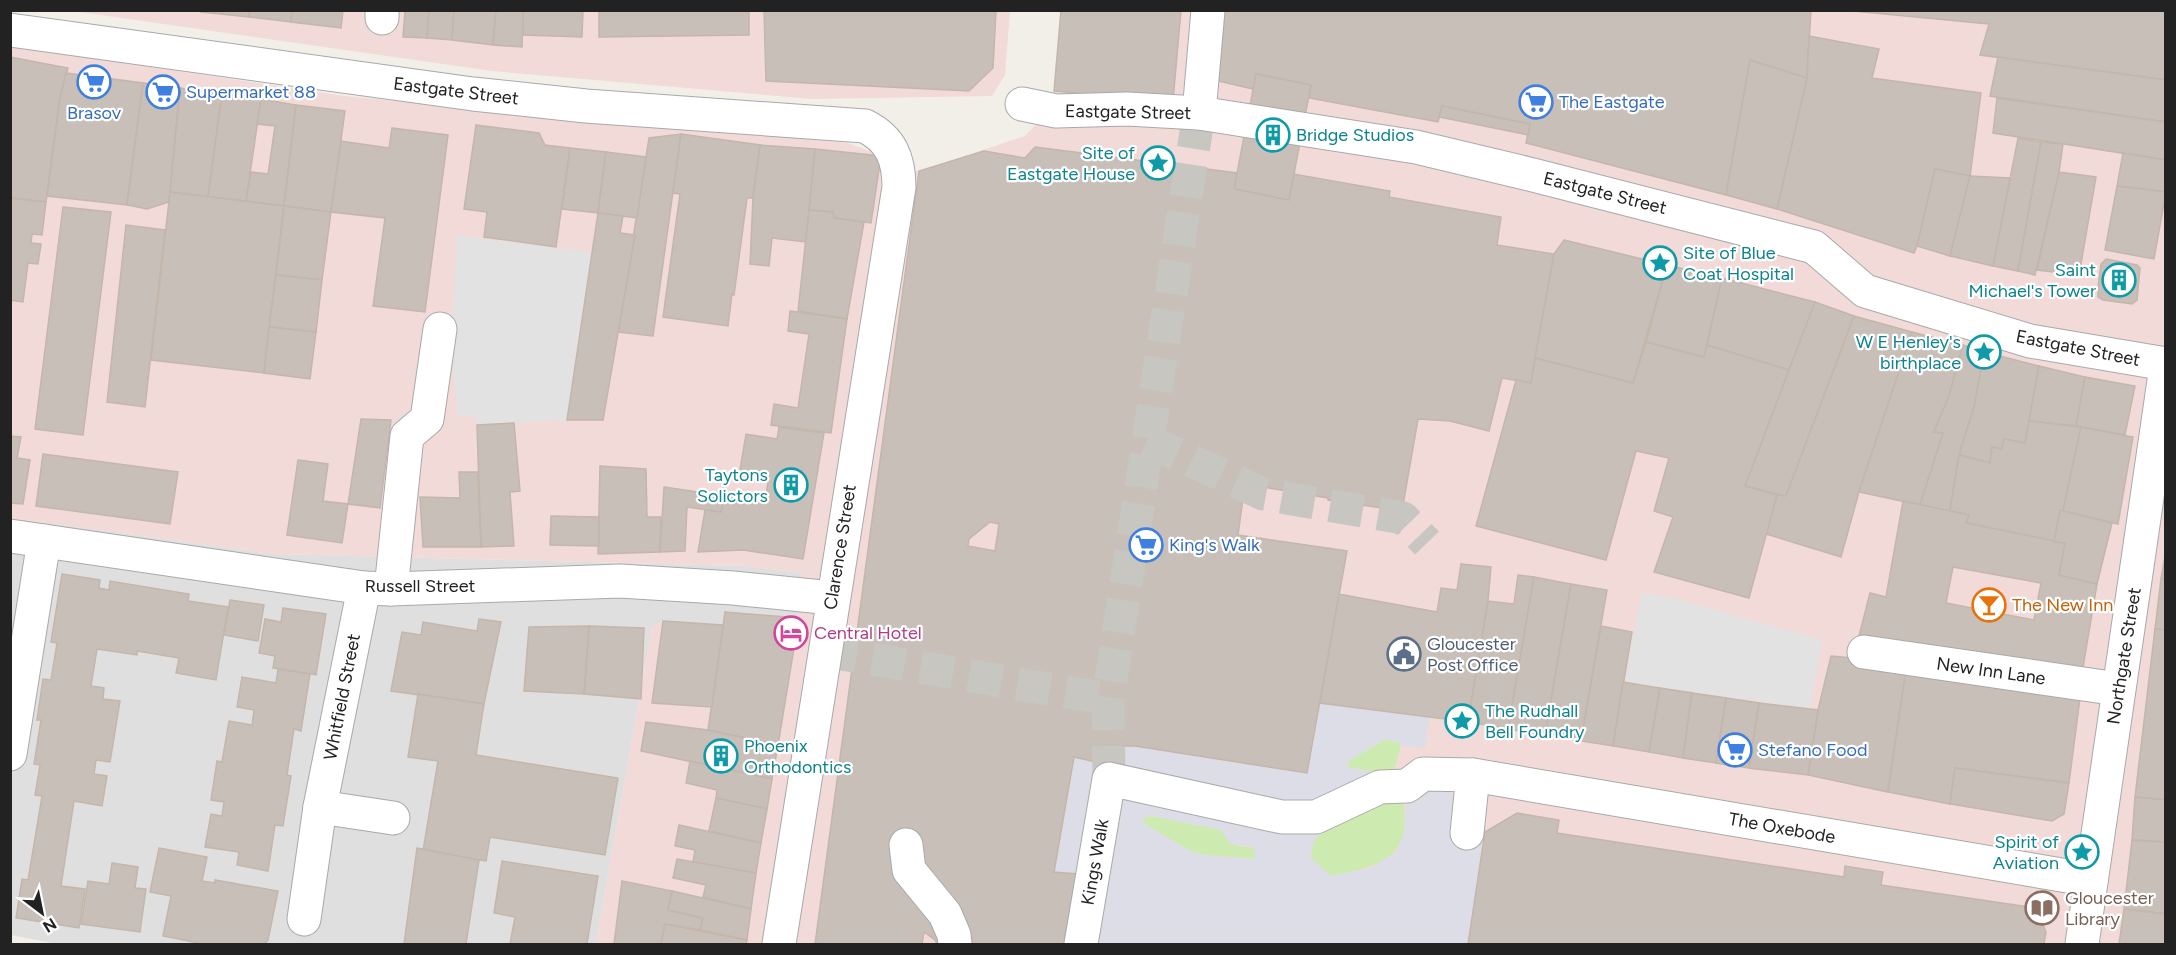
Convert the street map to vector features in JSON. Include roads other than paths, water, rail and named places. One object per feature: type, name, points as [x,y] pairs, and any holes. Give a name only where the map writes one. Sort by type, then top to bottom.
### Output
[{"type":"street","points":[[1199,113],[1208,10]]},
{"type":"street","name":"Eastgate Street","points":[[10,30],[495,96],[585,106],[865,126],[876,131],[893,151]]},
{"type":"street","name":"Eastgate Street","points":[[1022,104],[1056,111],[1127,109],[1199,113],[1416,147],[1804,244],[1814,247],[1865,291],[2030,341],[2166,365]]},
{"type":"street","name":"Clarence Street","points":[[779,945],[832,598],[899,187],[897,163],[893,151]]},
{"type":"street","name":"Whitfield Street","points":[[304,919],[320,807],[377,589],[407,436],[427,419],[440,329]]},
{"type":"street","name":"Northgate Street","points":[[2082,945],[2166,365]]},
{"type":"street","name":"Russell Street","points":[[10,536],[377,589],[620,581],[734,588],[832,598]]},
{"type":"street","points":[[10,754],[44,541]]},
{"type":"street","name":"New Inn Lane","points":[[1864,652],[2118,689]]},
{"type":"street","name":"The Oxebode","points":[[1109,779],[1282,817],[1316,817],[1380,787],[1407,786],[1423,774],[1473,775],[2091,880]]},
{"type":"street","points":[[1467,833],[1473,775]]},
{"type":"street","name":"Kings Walk","points":[[1081,945],[1109,779]]},
{"type":"street","points":[[320,807],[393,818]]},
{"type":"street","points":[[906,845],[909,870],[945,914],[954,934],[955,945]]},
{"type":"tunnel","points":[[1109,779],[1108,699],[1199,113]]},
{"type":"tunnel","points":[[1147,440],[1263,494],[1403,518],[1427,543]]},
{"type":"tunnel","points":[[824,651],[1108,699]]},
{"type":"place","name":"Brasov","points":[[94,82]]},
{"type":"place","name":"Supermarket 88","points":[[163,92]]},
{"type":"place","name":"The Eastgate","points":[[1536,102]]},
{"type":"place","name":"Bridge Studios","points":[[1273,135]]},
{"type":"place","name":"Site of Eastgate House","points":[[1158,163]]},
{"type":"place","name":"Site of Blue Coat Hospital","points":[[1660,263]]},
{"type":"place","name":"Saint Michael's Tower","points":[[2119,280]]},
{"type":"place","name":"W E Henley's birthplace","points":[[1984,352]]},
{"type":"place","name":"Taytons Solictors","points":[[791,485]]},
{"type":"place","name":"King's Walk","points":[[1146,545]]},
{"type":"place","name":"The New Inn","points":[[1989,605]]},
{"type":"place","name":"Central Hotel","points":[[791,633]]},
{"type":"place","name":"Gloucester Post Office","points":[[1404,654]]},
{"type":"place","name":"The Rudhall Bell Foundry","points":[[1462,721]]},
{"type":"place","name":"Stefano Food","points":[[1735,750]]},
{"type":"place","name":"Phoenix Orthodontics","points":[[721,756]]},
{"type":"place","name":"Spirit of Aviation","points":[[2082,852]]},
{"type":"place","name":"Gloucester Library","points":[[2042,908]]}]
